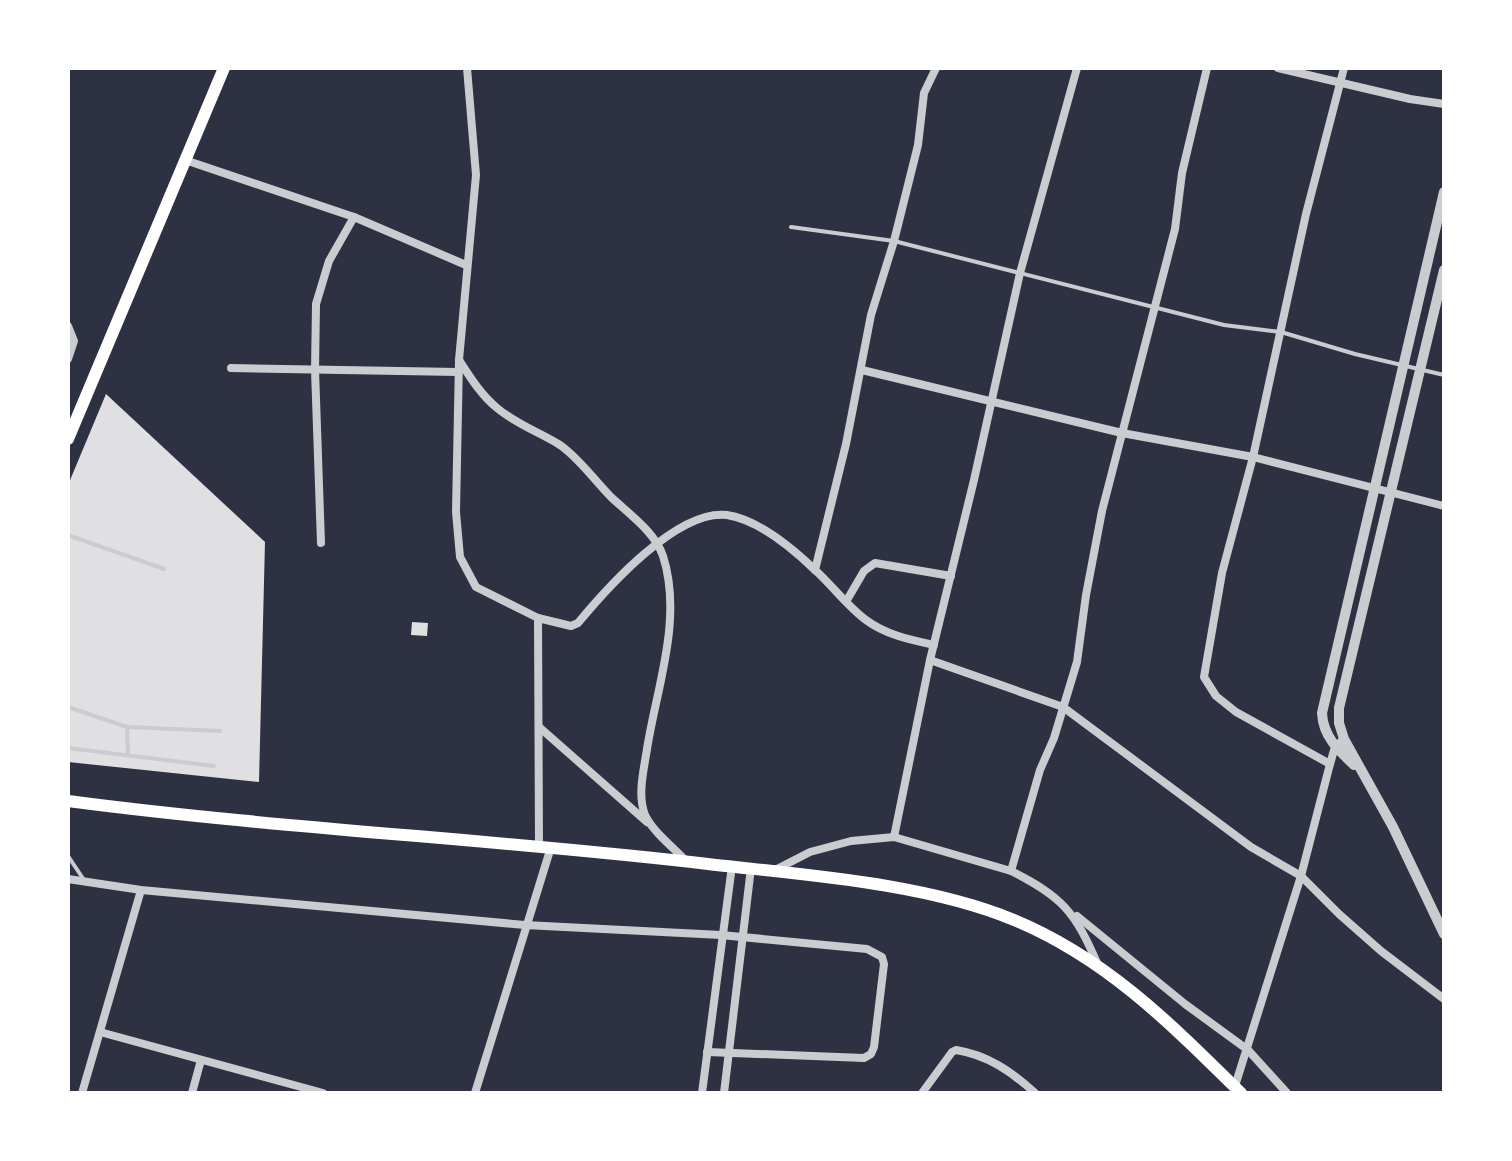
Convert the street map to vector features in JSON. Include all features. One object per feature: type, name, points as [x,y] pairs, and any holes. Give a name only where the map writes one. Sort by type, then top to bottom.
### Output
[{"type":"main road","points":[[68,439],[224,68]]},
{"type":"main road","points":[[68,801],[198,817],[751,868],[867,883],[971,905],[1014,920],[1098,965],[1132,990],[1238,1090]]},
{"type":"street","points":[[467,68],[476,175],[458,372],[456,512],[462,566],[476,587],[538,618],[562,626],[578,623],[615,579],[656,545],[707,517],[729,516],[761,529],[815,570],[860,615],[880,629],[934,645]]},
{"type":"street","points":[[815,570],[862,370],[871,315],[894,241],[918,145],[924,93],[936,68]]},
{"type":"street","points":[[894,837],[930,660],[1020,273],[1077,68]]},
{"type":"street","points":[[1011,871],[1040,770],[1077,662],[1102,511],[1175,229],[1182,173],[1207,68]]},
{"type":"street","points":[[1278,68],[1444,104]]},
{"type":"street","points":[[1330,764],[1236,712],[1216,696],[1204,677],[1222,573],[1253,457],[1306,214],[1344,68]]},
{"type":"street","points":[[185,160],[293,194],[466,265]]},
{"type":"street","points":[[1444,192],[1322,713],[1323,724],[1363,773],[1400,840],[1444,934]]},
{"type":"street","points":[[321,543],[314,326],[319,288],[329,261],[354,217]]},
{"type":"street","points":[[1238,1090],[1301,876],[1330,764],[1340,743],[1339,708],[1444,270]]},
{"type":"street","points":[[68,326],[74,341],[68,359]]},
{"type":"street","points":[[459,360],[491,402],[575,458],[642,525],[662,554],[671,620],[643,773],[644,812],[651,825]]},
{"type":"street","points":[[231,368],[458,372]]},
{"type":"street","points":[[862,370],[1122,433],[1253,457],[1444,506]]},
{"type":"street","points":[[847,600],[864,571],[875,563],[951,576]]},
{"type":"street","points":[[475,1093],[545,847],[538,618]]},
{"type":"street","points":[[930,660],[1063,707],[1238,838],[1301,876],[1349,923],[1444,999]]},
{"type":"street","points":[[539,727],[651,825],[686,861]]},
{"type":"street","points":[[771,872],[851,841],[894,837],[1011,871],[1039,886],[1185,1004],[1248,1050],[1287,1093]]},
{"type":"street","points":[[702,1093],[732,866]]},
{"type":"street","points":[[724,1093],[751,868]]},
{"type":"street","points":[[68,879],[141,890],[525,925],[721,935],[867,949],[882,957],[884,964],[874,1047],[871,1054],[864,1058],[707,1052]]},
{"type":"street","points":[[82,1093],[141,890]]},
{"type":"street","points":[[1070,910],[1098,965]]},
{"type":"street","points":[[100,1032],[298,1089],[323,1093]]},
{"type":"street","points":[[922,1093],[956,1050],[1013,1072],[1035,1093]]},
{"type":"street","points":[[192,1093],[201,1060]]},
{"type":"lane","points":[[791,227],[894,241],[1224,325],[1281,332],[1444,375]]},
{"type":"lane","points":[[68,535],[164,569]]},
{"type":"lane","points":[[68,707],[127,727],[220,731]]},
{"type":"lane","points":[[127,727],[128,755]]},
{"type":"lane","points":[[68,748],[214,766]]},
{"type":"lane","points":[[68,856],[85,882]]},
{"type":"building","points":[[106,394],[265,542],[259,782],[68,762],[68,485]]},
{"type":"building","points":[[412,622],[428,623],[427,636],[411,635]]}]
